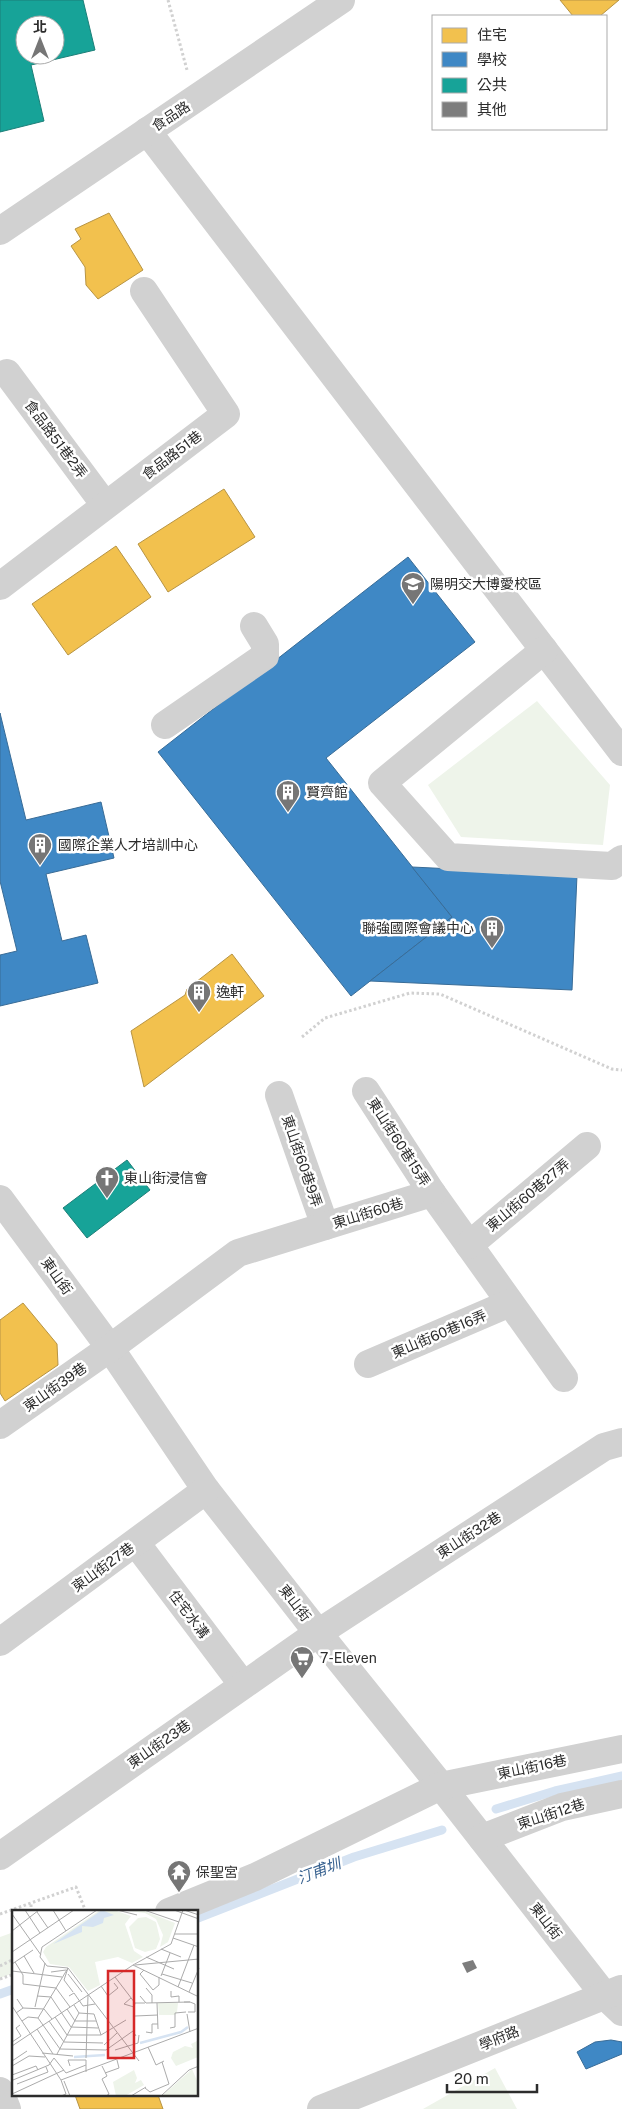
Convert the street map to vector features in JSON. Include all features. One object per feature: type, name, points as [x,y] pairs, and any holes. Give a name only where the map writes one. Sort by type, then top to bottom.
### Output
[{"type":"street","name":"食品路","points":[[0,231],[342,0]]},
{"type":"street","points":[[147,132],[622,752]]},
{"type":"street","name":"食品路51巷","points":[[0,586],[226,414],[144,291]]},
{"type":"street","name":"食品路51巷2弄","points":[[7,373],[105,505]]},
{"type":"street","points":[[165,725],[265,656],[264,644],[254,626]]},
{"type":"street","points":[[544,650],[382,783],[448,857],[612,866],[622,859]]},
{"type":"street","name":"東山街60巷15弄","points":[[366,1091],[432,1193]]},
{"type":"street","name":"東山街60巷9弄","points":[[279,1095],[325,1226]]},
{"type":"street","name":"東山街60巷27弄","points":[[469,1245],[587,1146]]},
{"type":"street","points":[[432,1193],[564,1378]]},
{"type":"street","name":"東山街60巷","points":[[110,1348],[238,1253],[432,1193]]},
{"type":"street","name":"東山街","points":[[0,1200],[110,1348],[206,1490],[482,1838],[616,1999]]},
{"type":"street","name":"東山街60巷16弄","points":[[368,1364],[510,1303]]},
{"type":"street","name":"東山街39巷","points":[[0,1425],[110,1348]]},
{"type":"street","name":"東山街32巷","points":[[318,1633],[604,1447],[622,1442]]},
{"type":"street","name":"東山街27巷","points":[[0,1642],[206,1490]]},
{"type":"street","name":"住宅水溝","points":[[136,1543],[243,1685]]},
{"type":"street","name":"東山街23巷","points":[[0,1856],[318,1633]]},
{"type":"street","name":"東山街16巷","points":[[174,1910],[255,1877],[441,1786],[622,1749]]},
{"type":"street","name":"東山街12巷","points":[[482,1838],[562,1807],[622,1794]]},
{"type":"street","name":"學府路","points":[[321,2109],[616,1999]]},
{"type":"street","points":[[0,2091],[7,2109]]},
{"type":"path","points":[[168,0],[195,100]]},
{"type":"path","points":[[302,1036],[325,1018],[410,994],[440,994],[612,1068],[622,1070]]},
{"type":"path","points":[[0,1914],[76,1887],[85,1910]]},
{"type":"path","points":[[31,1910],[32,1903]]},
{"type":"path","points":[[0,1966],[12,1961]]},
{"type":"path","points":[[0,1979],[12,1975]]},
{"type":"shaded area","points":[[537,701],[610,785],[603,845],[461,837],[428,785]]},
{"type":"shaded area","points":[[12,1933],[12,1974],[0,1978],[0,1937]]},
{"type":"shaded area","points":[[495,2068],[517,2109],[423,2109]]},
{"type":"building: 住宅","points":[[560,0],[619,0],[601,15],[572,15]]},
{"type":"building: 住宅","points":[[109,213],[143,270],[98,299],[86,285],[85,267],[71,246],[81,239],[75,229]]},
{"type":"building: 住宅","points":[[224,489],[255,537],[168,592],[138,544]]},
{"type":"building: 住宅","points":[[116,546],[151,597],[68,655],[32,604]]},
{"type":"building: 住宅","name":"逸軒","points":[[232,954],[264,996],[144,1087],[131,1031],[185,995],[187,989]]},
{"type":"building: 住宅","points":[[23,1303],[57,1344],[58,1365],[5,1401],[0,1393],[0,1320]]},
{"type":"building: 住宅","points":[[75,2096],[158,2096],[163,2109],[80,2109]]},
{"type":"building: 學校","name":"賢齊館","points":[[408,557],[475,642],[326,758],[452,917],[351,996],[158,752]]},
{"type":"building: 學校","name":"國際企業人才培訓中心","points":[[0,713],[26,820],[101,802],[114,858],[46,874],[62,941],[86,935],[98,983],[0,1006],[0,955],[17,951],[0,881]]},
{"type":"building: 學校","name":"聯強國際會議中心","points":[[412,867],[577,875],[572,990],[370,981],[452,917]]},
{"type":"building: 學校","points":[[611,2040],[622,2042],[622,2054],[586,2069],[577,2052],[595,2042]]},
{"type":"building: 公共","points":[[0,0],[83,0],[95,50],[65,57],[65,15],[15,15],[15,65],[31,65],[44,121],[0,132]]},
{"type":"building: 公共","name":"東山街浸信會","points":[[127,1160],[150,1190],[87,1238],[63,1208]]},
{"type":"building: 其他","points":[[473,1960],[477,1968],[467,1973],[462,1963]]},
{"type":"waterway","name":"汀甫圳","points":[[496,1809],[555,1791],[622,1776]]},
{"type":"waterway","name":"汀甫圳","points":[[199,1918],[354,1857],[442,1830]]},
{"type":"waterway","name":"汀甫圳","points":[[0,1994],[12,1990]]},
{"type":"place","name":"陽明交大博愛校區","points":[[413,605]]},
{"type":"place","name":"賢齊館","points":[[288,813]]},
{"type":"place","name":"國際企業人才培訓中心","points":[[40,866]]},
{"type":"place","name":"聯強國際會議中心","points":[[492,949]]},
{"type":"place","name":"逸軒","points":[[199,1013]]},
{"type":"place","name":"東山街浸信會","points":[[107,1199]]},
{"type":"place","name":"7-Eleven","points":[[302,1679]]},
{"type":"place","name":"保聖宮","points":[[179,1893]]}]
